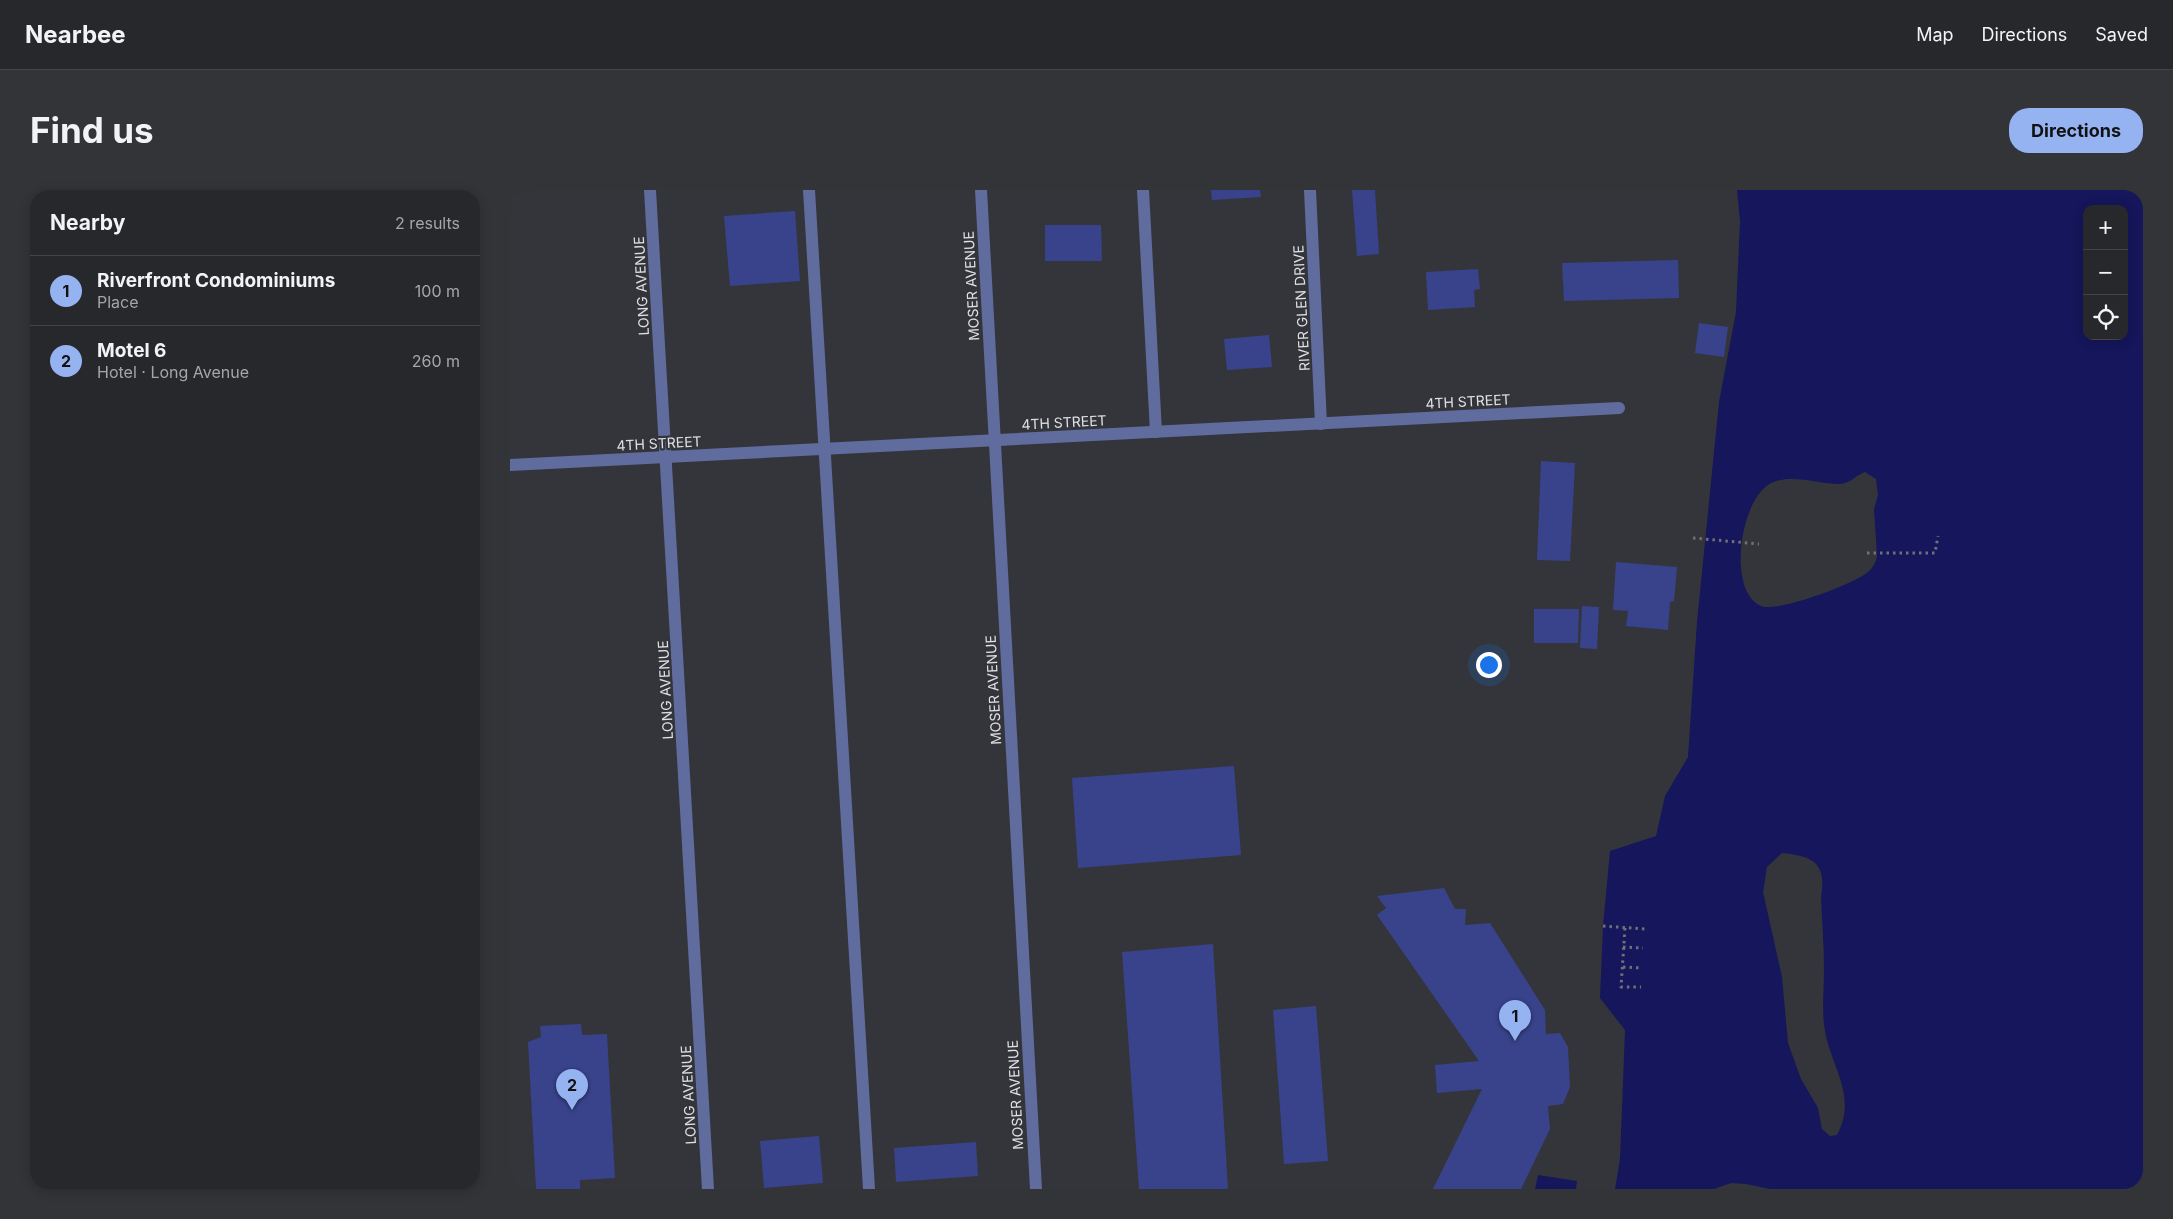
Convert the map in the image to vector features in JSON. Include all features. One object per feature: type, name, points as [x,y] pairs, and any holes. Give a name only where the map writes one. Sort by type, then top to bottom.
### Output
[{"type":"street","name":"LONG AVENUE","points":[[650,190],[708,1189]]},
{"type":"street","points":[[809,190],[869,1189]]},
{"type":"street","name":"MOSER AVENUE","points":[[981,190],[1036,1189]]},
{"type":"street","points":[[1143,190],[1156,432]]},
{"type":"street","name":"RIVER GLEN DRIVE","points":[[1310,190],[1321,424]]},
{"type":"street","name":"4TH STREET","points":[[510,466],[1619,408]]},
{"type":"path","points":[[1867,553],[1935,552],[1938,536]]},
{"type":"path","points":[[1693,538],[1759,544]]},
{"type":"path","points":[[1603,926],[1645,929]]},
{"type":"path","points":[[1625,928],[1620,987],[1641,987]]},
{"type":"path","points":[[1623,947],[1643,948]]},
{"type":"path","points":[[1623,967],[1641,968]]},
{"type":"shaded area","points":[[1737,190],[2143,190],[2143,1189],[1770,1189],[1731,1183],[1714,1189],[1615,1189],[1620,1159],[1625,1030],[1600,998],[1603,926],[1610,851],[1656,836],[1665,796],[1688,757],[1697,622],[1719,402],[1736,312],[1740,221]],"holes":[[[1865,472],[1876,479],[1878,495],[1874,509],[1877,556],[1873,567],[1860,577],[1832,590],[1782,605],[1761,606],[1750,597],[1744,583],[1741,566],[1741,547],[1750,509],[1758,495],[1768,485],[1784,479],[1843,484]],[[1782,853],[1810,859],[1815,863],[1822,876],[1824,1024],[1844,1092],[1845,1106],[1843,1120],[1837,1135],[1830,1136],[1822,1129],[1818,1108],[1801,1079],[1788,1043],[1782,977],[1763,892],[1767,867]]]},
{"type":"shaded area","points":[[1538,1175],[1577,1181],[1576,1189],[1535,1189]]},
{"type":"building","points":[[1211,190],[1260,190],[1261,197],[1212,200]]},
{"type":"building","points":[[1352,190],[1375,190],[1379,254],[1357,256]]},
{"type":"building","points":[[795,211],[800,281],[730,286],[724,216]]},
{"type":"building","points":[[1045,225],[1101,225],[1102,261],[1045,261]]},
{"type":"building","points":[[1678,260],[1679,298],[1564,301],[1562,263]]},
{"type":"building","points":[[1478,269],[1480,289],[1474,290],[1475,307],[1428,310],[1426,272]]},
{"type":"building","points":[[1699,323],[1728,327],[1724,357],[1695,353]]},
{"type":"building","points":[[1269,335],[1272,367],[1227,370],[1224,339]]},
{"type":"building","points":[[1541,461],[1575,463],[1570,561],[1537,560]]},
{"type":"building","points":[[1616,562],[1677,567],[1674,601],[1670,602],[1668,630],[1626,626],[1628,611],[1613,610]]},
{"type":"building","points":[[1582,606],[1599,607],[1597,649],[1580,648]]},
{"type":"building","points":[[1534,609],[1579,609],[1578,643],[1534,643]]},
{"type":"building","points":[[1234,766],[1241,855],[1078,868],[1072,778]]},
{"type":"building","points":[[1444,888],[1455,909],[1466,909],[1465,925],[1490,923],[1545,1010],[1546,1034],[1560,1033],[1568,1047],[1570,1087],[1563,1104],[1548,1106],[1550,1129],[1521,1189],[1433,1189],[1482,1089],[1437,1093],[1435,1065],[1479,1061],[1377,915],[1386,908],[1377,896]]},
{"type":"building","points":[[1213,944],[1228,1189],[1139,1189],[1122,952]]},
{"type":"building","points":[[1316,1006],[1328,1161],[1284,1164],[1273,1010]]},
{"type":"building","points":[[581,1024],[582,1035],[607,1034],[615,1178],[580,1180],[580,1189],[536,1189],[528,1042],[541,1037],[540,1026]]},
{"type":"building","points":[[819,1136],[823,1183],[764,1188],[760,1141]]},
{"type":"building","points":[[976,1142],[978,1176],[896,1182],[894,1148]]},
{"type":"place","name":"Riverfront Condominiums","points":[[1515,1041]]},
{"type":"place","name":"Motel 6","points":[[572,1110]]}]
